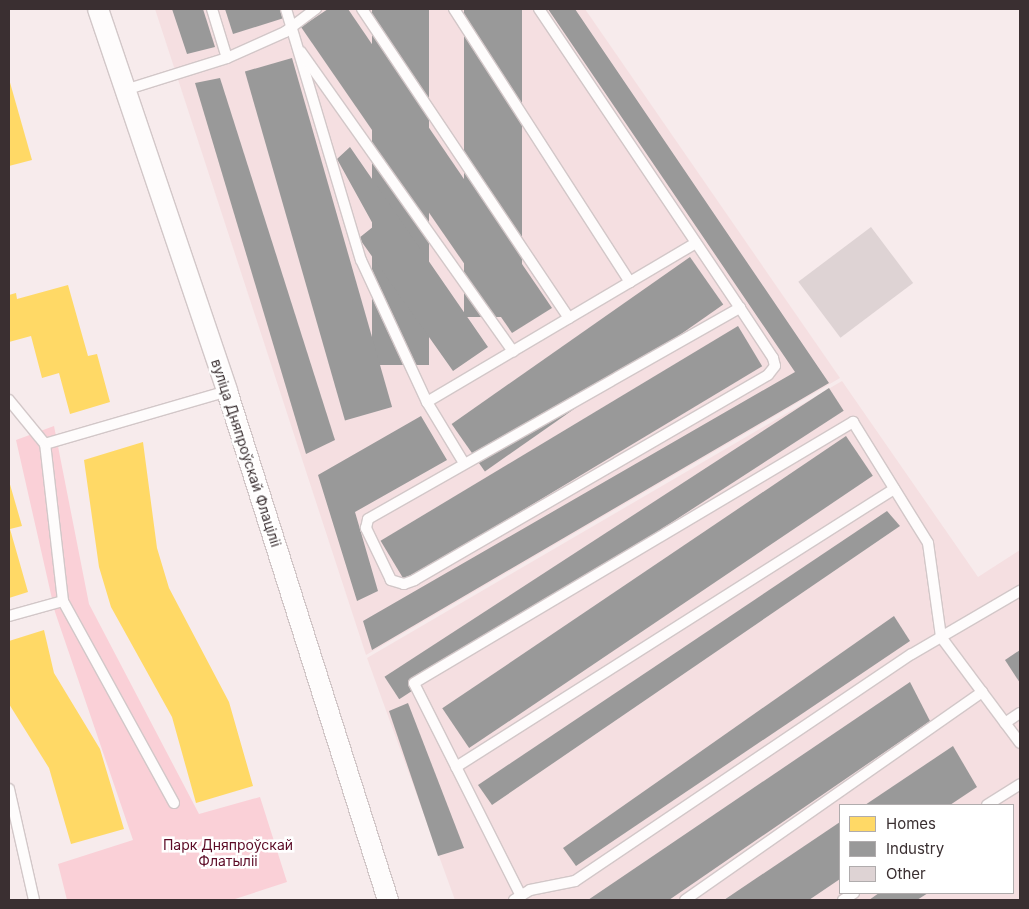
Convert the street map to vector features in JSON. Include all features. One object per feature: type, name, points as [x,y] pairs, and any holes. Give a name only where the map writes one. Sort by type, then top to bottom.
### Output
[{"type":"street","name":"вуліца Дняпроўскай Флаціліі","points":[[98,9],[227,391],[388,900]]},
{"type":"lane","points":[[212,9],[227,58]]},
{"type":"lane","points":[[286,9],[360,260],[427,402],[464,463]]},
{"type":"lane","points":[[125,90],[227,58],[291,27],[316,9]]},
{"type":"lane","points":[[362,9],[569,318]]},
{"type":"lane","points":[[454,9],[630,282]]},
{"type":"lane","points":[[539,9],[740,308],[773,358],[775,366],[768,375],[415,580],[404,584],[391,580],[366,528],[368,519],[740,308]]},
{"type":"lane","points":[[296,45],[512,351]]},
{"type":"lane","points":[[427,402],[696,243]]},
{"type":"lane","points":[[45,444],[227,391]]},
{"type":"lane","points":[[9,400],[45,444],[63,601],[174,803]]},
{"type":"lane","points":[[1020,591],[942,637],[574,881],[530,890],[517,898],[456,767],[414,683],[853,422],[928,543],[942,637],[1020,743]]},
{"type":"lane","points":[[456,767],[894,489]]},
{"type":"lane","points":[[9,616],[63,601]]},
{"type":"lane","points":[[685,900],[982,692]]},
{"type":"lane","points":[[1005,723],[1020,713]]},
{"type":"lane","points":[[989,804],[1020,784]]},
{"type":"lane","points":[[9,789],[34,900]]},
{"type":"shaded area","points":[[155,9],[585,9],[840,378],[366,655]]},
{"type":"shaded area","points":[[842,381],[978,577],[1020,550],[1020,900],[455,900],[367,658]]},
{"type":"green space","name":"Парк Дняпроўскай Флатыліі","points":[[54,426],[89,604],[199,814],[260,797],[287,882],[232,900],[67,900],[58,864],[133,840],[55,612],[16,440]]},
{"type":"building: Homes","points":[[9,79],[32,160],[9,166]]},
{"type":"building: Homes","points":[[68,285],[88,356],[97,354],[110,402],[70,414],[59,373],[42,378],[31,336],[9,342],[9,295],[16,293],[17,299]]},
{"type":"building: Homes","points":[[143,442],[157,548],[169,588],[229,702],[253,786],[196,803],[172,717],[111,607],[99,567],[84,460]]},
{"type":"building: Homes","points":[[9,481],[22,526],[10,529],[28,592],[9,598]]},
{"type":"building: Homes","points":[[44,630],[54,673],[100,749],[124,829],[71,844],[49,768],[9,704],[9,641]]},
{"type":"building: Industry","points":[[172,9],[203,9],[215,47],[187,54]]},
{"type":"building: Industry","points":[[225,9],[281,9],[284,18],[233,34]]},
{"type":"building: Industry","points":[[328,9],[348,9],[552,308],[512,333],[301,27]]},
{"type":"building: Industry","points":[[372,9],[429,9],[429,365],[372,365]]},
{"type":"building: Industry","points":[[464,9],[522,9],[522,317],[464,317]]},
{"type":"building: Industry","points":[[548,9],[575,9],[829,383],[372,650],[363,621],[795,372]]},
{"type":"building: Industry","points":[[292,58],[392,407],[345,420],[245,72]]},
{"type":"building: Industry","points":[[220,78],[335,440],[306,454],[195,83]]},
{"type":"building: Industry","points":[[350,147],[488,347],[453,371],[359,238],[374,226],[337,159]]},
{"type":"building: Industry","points":[[690,257],[723,305],[485,471],[452,424]]},
{"type":"building: Industry","points":[[738,326],[762,366],[405,581],[381,541]]},
{"type":"building: Industry","points":[[829,388],[844,411],[399,699],[385,677]]},
{"type":"building: Industry","points":[[421,416],[447,460],[355,512],[378,591],[357,601],[318,475]]},
{"type":"building: Industry","points":[[846,436],[873,476],[469,748],[442,708]]},
{"type":"building: Industry","points":[[887,511],[900,526],[492,805],[478,785]]},
{"type":"building: Industry","points":[[894,616],[910,641],[576,866],[563,848]]},
{"type":"building: Industry","points":[[1020,650],[1020,683],[1005,660]]},
{"type":"building: Industry","points":[[910,682],[930,721],[669,900],[588,900]]},
{"type":"building: Industry","points":[[408,703],[464,848],[438,856],[389,711]]},
{"type":"building: Industry","points":[[953,746],[977,787],[952,804],[866,804]]},
{"type":"building: Industry","points":[[839,823],[839,880],[809,900],[724,900]]},
{"type":"building: Industry","points":[[878,894],[926,894],[917,900],[869,900]]},
{"type":"building: Other","points":[[871,227],[913,283],[840,338],[798,282]]}]
